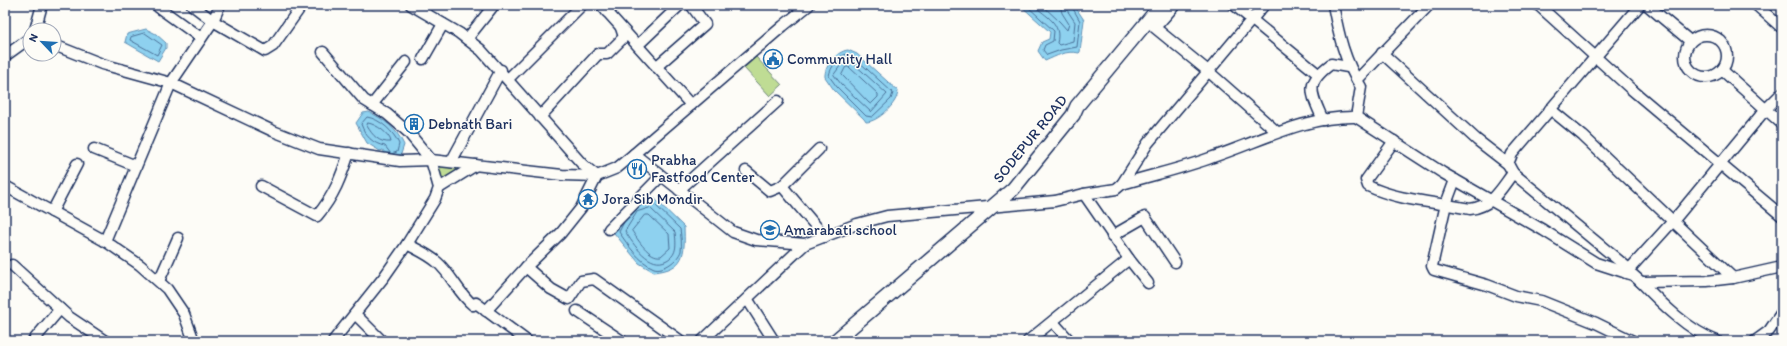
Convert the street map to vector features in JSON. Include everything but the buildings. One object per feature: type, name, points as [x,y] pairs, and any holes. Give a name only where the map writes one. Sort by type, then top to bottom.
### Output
[{"type":"main road","name":"SODEPUR ROAD","points":[[835,341],[1013,189],[1073,116],[1077,106],[1161,5]]},
{"type":"main road","points":[[1073,116],[1080,116],[1173,5]]},
{"type":"street","points":[[37,22],[42,5]]},
{"type":"street","points":[[192,5],[213,20],[265,51],[273,46],[302,5]]},
{"type":"street","points":[[105,241],[171,83],[213,20],[220,5]]},
{"type":"street","points":[[411,5],[467,39],[501,70],[583,165],[597,176]]},
{"type":"street","points":[[467,39],[494,5]]},
{"type":"street","points":[[508,79],[582,5]]},
{"type":"street","points":[[638,45],[680,5]]},
{"type":"street","points":[[656,68],[705,24],[691,5]]},
{"type":"street","points":[[62,48],[102,64],[171,83],[273,131],[319,149],[400,161],[431,160],[562,175],[597,176],[617,168],[809,5]]},
{"type":"street","points":[[1234,5],[1318,74]]},
{"type":"street","points":[[634,154],[733,232],[756,240],[805,244],[857,224],[887,216],[1055,201],[1084,194],[1116,189],[1122,184],[1148,143],[1264,5]]},
{"type":"street","points":[[1333,5],[1342,48],[1348,67],[1361,86],[1356,117]]},
{"type":"street","points":[[1357,80],[1429,5]]},
{"type":"street","points":[[1538,5],[1720,165],[1782,216]]},
{"type":"street","points":[[1394,141],[1370,173],[1366,180],[1368,186],[1391,194],[1470,208],[1478,208],[1491,202],[1510,169],[1512,154],[1640,5]]},
{"type":"street","points":[[1647,5],[1690,41]]},
{"type":"street","points":[[1756,5],[1782,28]]},
{"type":"street","points":[[158,7],[201,38]]},
{"type":"street","points":[[608,7],[621,28],[691,105]]},
{"type":"street","points":[[424,59],[443,24]]},
{"type":"street","points":[[1154,27],[1208,71],[1277,132]]},
{"type":"street","points":[[540,117],[598,54],[607,54],[624,37],[621,28]]},
{"type":"street","points":[[1702,34],[1716,36],[1721,40],[1728,52],[1728,59],[1722,70],[1714,76],[1707,77],[1693,73],[1685,61],[1685,54],[1690,41],[1702,34]]},
{"type":"street","points":[[5,56],[22,44]]},
{"type":"street","points":[[323,52],[364,100],[387,114],[408,132],[431,160],[439,188],[435,199],[407,244],[333,341]]},
{"type":"street","points":[[1382,54],[1477,140],[1641,282],[1665,306],[1706,338],[1717,341]]},
{"type":"street","points":[[372,105],[406,62]]},
{"type":"street","points":[[1323,120],[1312,94],[1314,81],[1318,74],[1332,64],[1348,67]]},
{"type":"street","points":[[451,162],[501,70]]},
{"type":"street","points":[[1722,70],[1782,124]]},
{"type":"street","points":[[1627,271],[1674,220],[1765,110],[1782,93]]},
{"type":"street","points":[[679,190],[778,101]]},
{"type":"street","points":[[1550,109],[1583,136],[1674,220],[1733,278]]},
{"type":"street","points":[[1122,184],[1213,158],[1297,125],[1341,117],[1356,117],[1491,202],[1543,230],[1596,263],[1627,271]]},
{"type":"street","points":[[746,170],[770,191],[782,186],[819,148]]},
{"type":"street","points":[[94,149],[136,166]]},
{"type":"street","points":[[261,186],[317,216],[326,205],[340,181],[349,153]]},
{"type":"street","points":[[52,212],[77,164]]},
{"type":"street","points":[[439,188],[476,165]]},
{"type":"street","points":[[486,311],[526,267],[561,232],[581,208],[597,176]]},
{"type":"street","points":[[609,229],[661,176]]},
{"type":"street","points":[[1455,180],[1446,204],[1432,266],[1434,270],[1487,284],[1516,296],[1541,301],[1596,323],[1633,341]]},
{"type":"street","points":[[5,186],[105,241],[140,265],[168,289],[184,314],[194,341]]},
{"type":"street","points":[[782,186],[825,237]]},
{"type":"street","points":[[1084,194],[1112,236],[1148,283]]},
{"type":"street","points":[[1112,236],[1145,217],[1175,262]]},
{"type":"street","points":[[159,281],[178,238]]},
{"type":"street","points":[[407,244],[436,262],[454,282],[462,296],[486,311],[527,341]]},
{"type":"street","points":[[702,341],[748,300],[805,244]]},
{"type":"street","points":[[1028,341],[1129,259]]},
{"type":"street","points":[[12,265],[69,317],[105,341]]},
{"type":"street","points":[[526,267],[551,289],[569,299],[581,281],[594,279],[681,341]]},
{"type":"street","points":[[1641,282],[1707,281],[1733,278],[1782,267]]},
{"type":"street","points":[[748,300],[774,341]]},
{"type":"street","points":[[32,341],[60,309]]},
{"type":"street","points":[[577,311],[622,341]]},
{"type":"street","points":[[1755,341],[1769,331],[1782,312]]},
{"type":"street","points":[[355,314],[382,341]]},
{"type":"street","points":[[1053,322],[1070,341]]},
{"type":"green space","points":[[756,57],[782,85],[770,96],[744,68]]},
{"type":"green space","points":[[433,162],[469,166],[440,185]]},
{"type":"water","points":[[1020,5],[1074,5],[1084,20],[1080,52],[1070,52],[1058,55],[1045,61],[1038,51],[1042,42],[1049,39],[1050,32]]},
{"type":"water","points":[[146,29],[156,34],[166,43],[166,48],[158,61],[125,42],[127,34]]},
{"type":"water","points":[[848,50],[857,54],[898,91],[895,101],[891,106],[876,119],[871,121],[866,122],[834,90],[825,77],[827,68],[832,60],[840,53]]},
{"type":"water","points":[[369,112],[385,121],[398,134],[404,145],[401,154],[396,157],[387,157],[383,150],[380,151],[367,143],[356,123],[363,113]]},
{"type":"water","points":[[653,197],[684,227],[683,252],[677,264],[672,268],[654,272],[639,263],[614,233],[616,226],[638,201]]},
{"type":"place","name":"Community Hall","points":[[773,59]]},
{"type":"place","name":"Debnath Bari","points":[[414,124]]},
{"type":"place","name":"Prabha Fastfood Center","points":[[637,169]]},
{"type":"place","name":"Jora Sib Mondir","points":[[588,199]]},
{"type":"place","name":"Amarabati school","points":[[770,230]]}]
